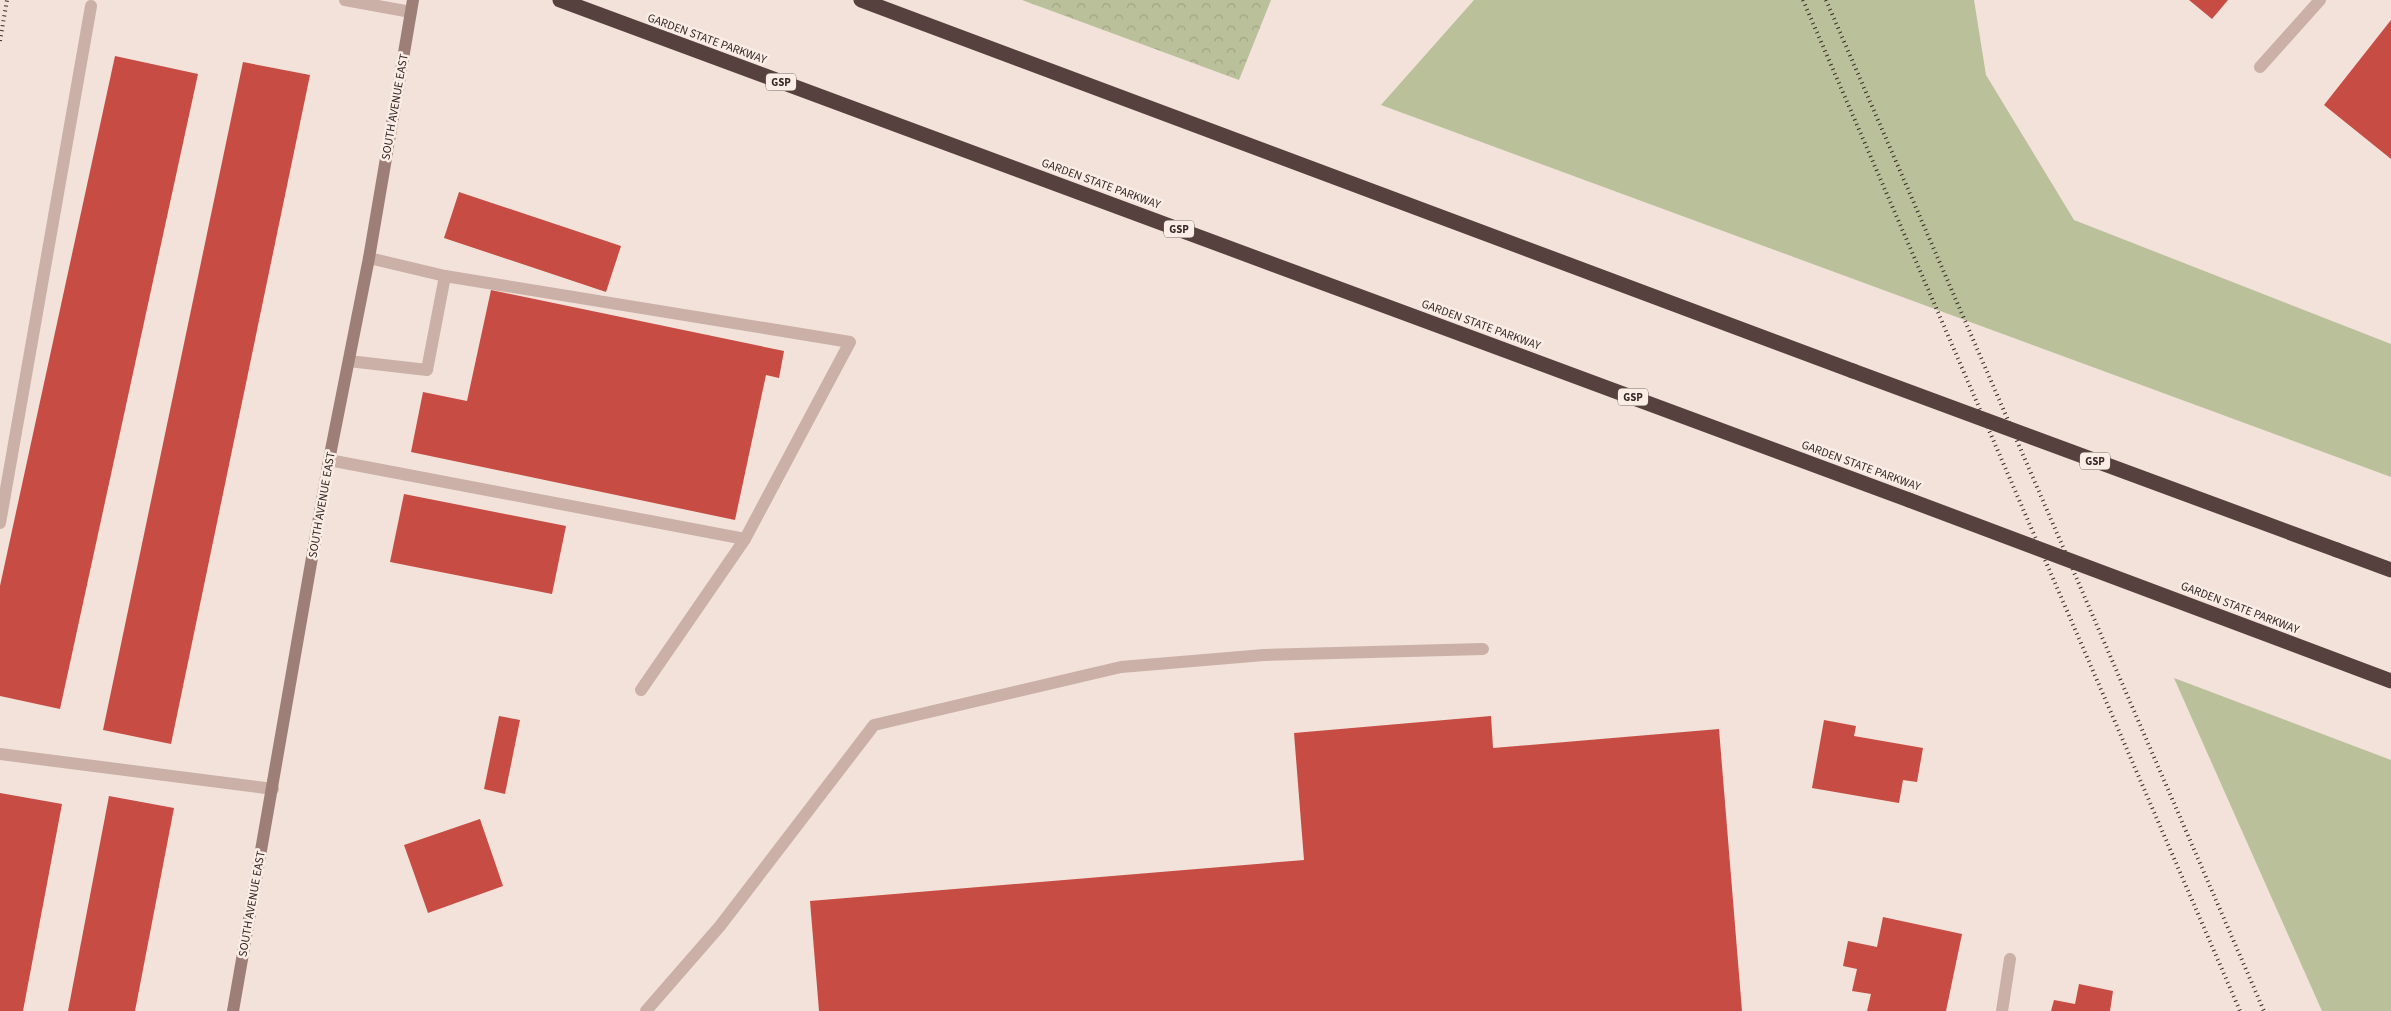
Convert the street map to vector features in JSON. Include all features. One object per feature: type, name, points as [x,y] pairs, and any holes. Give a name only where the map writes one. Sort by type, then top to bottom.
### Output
[{"type":"highway","name":"GARDEN STATE PARKWAY","points":[[560,0],[1909,500],[2391,681]]},
{"type":"highway","name":"GSP","points":[[861,0],[2391,570]]},
{"type":"main road","name":"SOUTH AVENUE EAST","points":[[233,1011],[330,460],[369,258],[412,6]]},
{"type":"street","points":[[345,0],[412,6]]},
{"type":"street","points":[[2260,67],[2320,0]]},
{"type":"street","points":[[0,523],[91,6]]},
{"type":"street","points":[[369,258],[445,276],[850,342],[744,539],[641,690]]},
{"type":"street","points":[[349,360],[427,370],[445,276]]},
{"type":"street","points":[[330,460],[744,539]]},
{"type":"street","points":[[646,1011],[720,926],[874,725],[1121,667],[1264,655],[1483,649]]},
{"type":"street","points":[[0,754],[273,788]]},
{"type":"street","points":[[2002,1011],[2010,959]]},
{"type":"green space","points":[[1022,0],[1271,0],[1239,80]]},
{"type":"green space","points":[[1474,0],[1974,0],[1986,75],[2074,220],[2391,344],[2391,477],[1381,105]]},
{"type":"green space","points":[[2174,678],[2391,760],[2391,1011],[2322,1011]]},
{"type":"building","points":[[2189,0],[2228,0],[2212,19]]},
{"type":"building","points":[[2391,20],[2391,159],[2324,105]]},
{"type":"building","points":[[115,56],[198,74],[60,709],[0,696],[0,586]]},
{"type":"building","points":[[243,62],[310,75],[171,744],[103,730]]},
{"type":"building","points":[[459,192],[621,246],[606,292],[444,238]]},
{"type":"building","points":[[491,290],[784,351],[779,378],[766,375],[735,520],[411,452],[423,392],[467,401]]},
{"type":"building","points":[[404,494],[566,526],[552,594],[390,562]]},
{"type":"building","points":[[499,716],[520,720],[505,794],[484,789]]},
{"type":"building","points":[[1491,716],[1493,748],[1719,729],[1742,1011],[819,1011],[810,901],[1304,860],[1294,733]]},
{"type":"building","points":[[1824,720],[1856,726],[1854,736],[1923,748],[1917,782],[1903,780],[1899,803],[1812,788]]},
{"type":"building","points":[[0,793],[62,804],[23,1011],[0,1011]]},
{"type":"building","points":[[109,796],[174,808],[135,1011],[68,1011]]},
{"type":"building","points":[[480,819],[503,886],[428,913],[404,845]]},
{"type":"building","points":[[1883,917],[1962,934],[1946,1011],[1867,1011],[1871,994],[1852,991],[1857,969],[1843,966],[1848,941],[1877,947]]},
{"type":"building","points":[[2079,984],[2113,991],[2110,1011],[2051,1011],[2054,1000],[2075,1004]]},
{"type":"railway","points":[[0,41],[7,0]]},
{"type":"railway","points":[[1803,0],[2240,1011]]},
{"type":"railway","points":[[1826,0],[2264,1011]]}]
